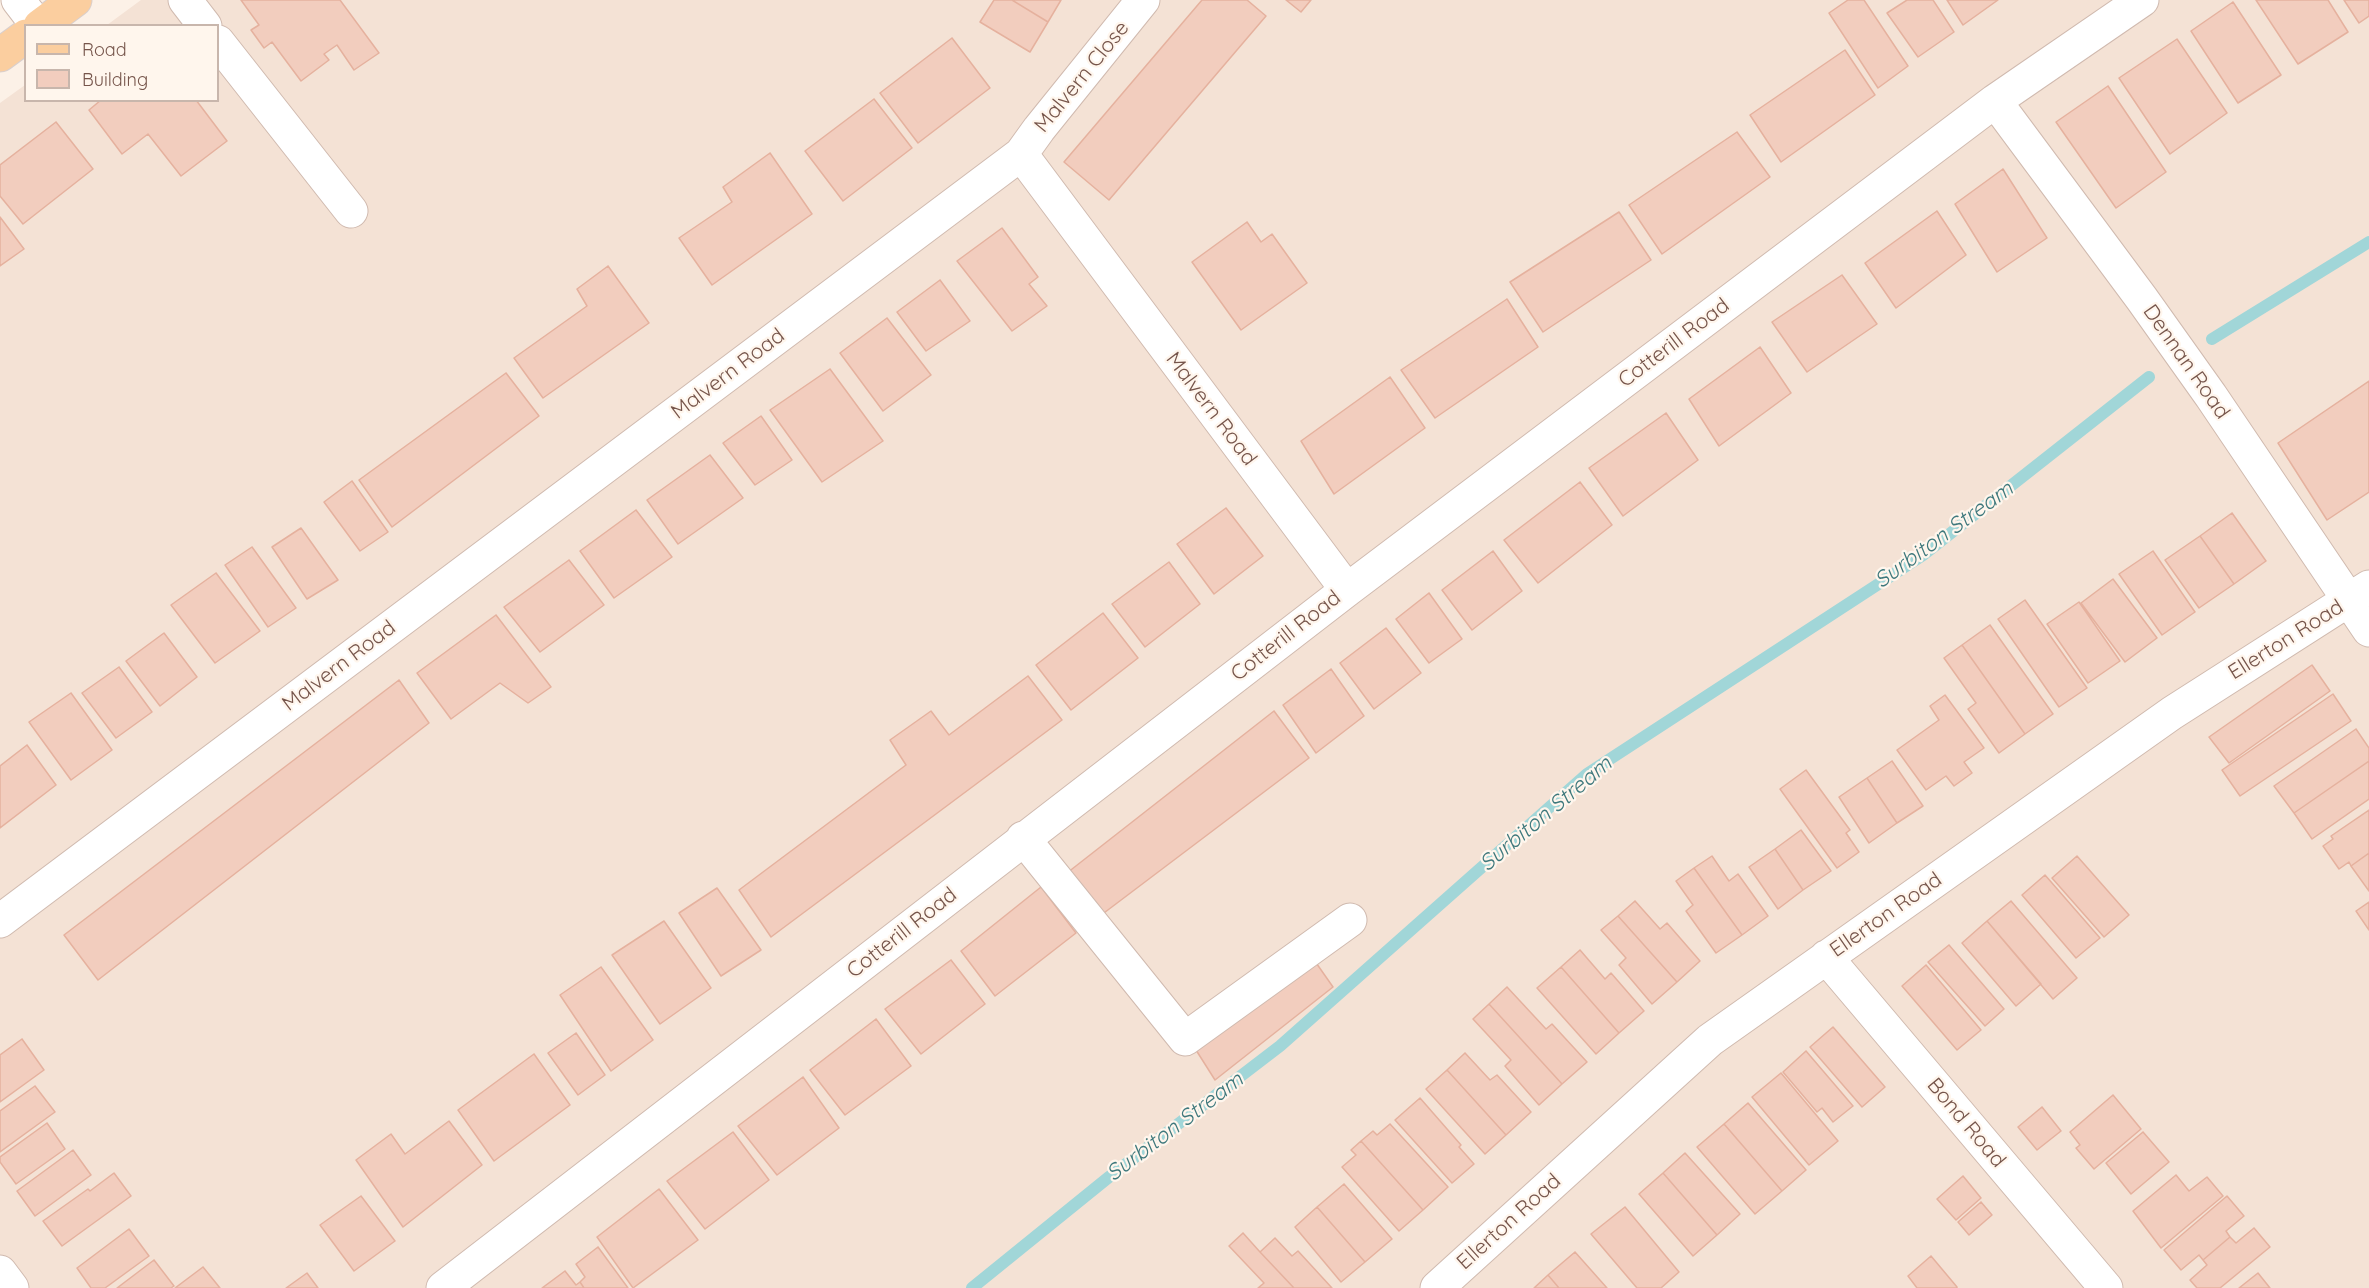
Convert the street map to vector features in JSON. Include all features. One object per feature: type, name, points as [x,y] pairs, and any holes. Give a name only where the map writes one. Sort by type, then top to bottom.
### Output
[{"type":"main road","points":[[42,24],[75,0]]},
{"type":"main road","points":[[0,55],[24,37]]},
{"type":"street","points":[[18,0],[37,24]]},
{"type":"street","points":[[185,0],[203,24]]},
{"type":"street","name":"Malvern Close","points":[[1021,154],[1143,0]]},
{"type":"street","name":"Cotterill Road","points":[[443,1288],[1347,590],[1995,101],[2142,0]]},
{"type":"street","points":[[219,43],[351,211]]},
{"type":"street","name":"Dennan Road","points":[[1995,101],[2359,594],[2369,630]]},
{"type":"street","name":"Malvern Road","points":[[0,921],[1021,154],[1347,590]]},
{"type":"street","name":"Ellerton Road","points":[[1437,1288],[1710,1040],[2172,713],[2359,594]]},
{"type":"street","points":[[1023,838],[1185,1039],[1350,920]]},
{"type":"street","name":"Bond Road","points":[[1826,957],[2106,1288]]},
{"type":"street","points":[[0,1272],[12,1288]]},
{"type":"shaded area","points":[[141,0],[2369,0],[2369,1288],[0,1288],[0,103],[24,86],[24,102],[219,102],[219,24],[108,24]]},
{"type":"building","points":[[241,0],[340,0],[379,53],[354,70],[337,45],[324,54],[329,60],[301,81],[272,42],[264,48],[251,30],[259,25]]},
{"type":"building","points":[[994,0],[1012,0],[1048,22],[1030,52],[980,22]]},
{"type":"building","points":[[1012,0],[1061,0],[1048,22]]},
{"type":"building","points":[[1202,0],[1247,0],[1266,16],[1109,200],[1064,162]]},
{"type":"building","points":[[1286,0],[1311,0],[1301,12]]},
{"type":"building","points":[[1848,0],[1864,0],[1908,66],[1878,88],[1829,13]]},
{"type":"building","points":[[1907,0],[1933,0],[1954,32],[1918,57],[1887,13]]},
{"type":"building","points":[[1947,0],[1998,0],[1963,25]]},
{"type":"building","points":[[2256,0],[2328,0],[2348,32],[2298,64]]},
{"type":"building","points":[[2344,0],[2369,0],[2369,16],[2359,23]]},
{"type":"building","points":[[2233,2],[2281,75],[2238,103],[2191,31]]},
{"type":"building","points":[[952,38],[990,88],[918,143],[880,93]]},
{"type":"building","points":[[2177,39],[2227,113],[2170,154],[2119,78]]},
{"type":"building","points":[[1845,50],[1875,95],[1781,162],[1750,115]]},
{"type":"building","points":[[2108,86],[2166,172],[2116,208],[2056,122]]},
{"type":"building","points":[[874,99],[912,148],[843,201],[805,151]]},
{"type":"building","points":[[99,102],[198,102],[227,141],[181,176],[148,134],[122,154],[89,110]]},
{"type":"building","points":[[56,122],[93,169],[23,224],[0,196],[0,165]]},
{"type":"building","points":[[1737,132],[1770,177],[1662,254],[1629,205]]},
{"type":"building","points":[[770,153],[812,214],[712,285],[679,238],[732,202],[723,187]]},
{"type":"building","points":[[2003,169],[2047,238],[1997,272],[1955,204]]},
{"type":"building","points":[[1937,211],[1966,255],[1896,308],[1865,263]]},
{"type":"building","points":[[1619,212],[1651,260],[1543,332],[1510,282]]},
{"type":"building","points":[[0,217],[24,249],[0,266]]},
{"type":"building","points":[[1247,222],[1261,242],[1272,234],[1307,283],[1241,330],[1192,262]]},
{"type":"building","points":[[1002,228],[1038,277],[1029,284],[1047,306],[1012,331],[957,261]]},
{"type":"building","points":[[608,266],[649,323],[543,398],[514,358],[587,306],[577,289]]},
{"type":"building","points":[[1842,275],[1877,324],[1807,372],[1772,322]]},
{"type":"building","points":[[940,280],[970,321],[926,351],[897,312]]},
{"type":"building","points":[[1507,299],[1538,347],[1435,418],[1401,370]]},
{"type":"building","points":[[887,318],[931,375],[883,411],[840,353]]},
{"type":"building","points":[[1760,347],[1791,393],[1719,446],[1689,399]]},
{"type":"building","points":[[830,369],[883,441],[822,482],[770,410]]},
{"type":"building","points":[[506,373],[539,416],[392,527],[359,480]]},
{"type":"building","points":[[1390,377],[1425,428],[1334,494],[1301,441]]},
{"type":"building","points":[[2369,381],[2369,492],[2327,520],[2278,443]]},
{"type":"building","points":[[1666,413],[1698,460],[1623,516],[1589,468]]},
{"type":"building","points":[[761,416],[792,460],[755,485],[723,443]]},
{"type":"building","points":[[710,455],[743,498],[678,544],[647,500]]},
{"type":"building","points":[[352,481],[388,532],[360,551],[324,502]]},
{"type":"building","points":[[1580,482],[1612,525],[1538,583],[1504,540]]},
{"type":"building","points":[[1226,508],[1263,556],[1214,594],[1177,544]]},
{"type":"building","points":[[636,510],[672,557],[614,598],[580,551]]},
{"type":"building","points":[[2232,513],[2266,561],[2234,584],[2200,536]]},
{"type":"building","points":[[301,528],[338,580],[307,599],[272,547]]},
{"type":"building","points":[[2200,536],[2234,584],[2199,608],[2165,560]]},
{"type":"building","points":[[252,547],[296,608],[268,627],[225,565]]},
{"type":"building","points":[[1493,551],[1522,591],[1472,630],[1442,590]]},
{"type":"building","points":[[2153,551],[2195,612],[2162,635],[2119,574]]},
{"type":"building","points":[[569,560],[604,605],[540,652],[504,607]]},
{"type":"building","points":[[1169,562],[1200,604],[1145,647],[1112,604]]},
{"type":"building","points":[[216,573],[260,631],[215,663],[171,605]]},
{"type":"building","points":[[2113,579],[2157,638],[2125,662],[2081,603]]},
{"type":"building","points":[[1429,593],[1462,639],[1429,663],[1396,619]]},
{"type":"building","points":[[2025,600],[2087,688],[2059,707],[1998,619]]},
{"type":"building","points":[[2079,602],[2120,661],[2088,683],[2047,624]]},
{"type":"building","points":[[1103,613],[1138,658],[1071,710],[1036,665]]},
{"type":"building","points":[[496,615],[551,687],[528,703],[500,683],[451,719],[417,673]]},
{"type":"building","points":[[1990,625],[2053,714],[2025,734],[1962,645]]},
{"type":"building","points":[[1386,628],[1421,673],[1374,709],[1340,663]]},
{"type":"building","points":[[164,633],[197,677],[160,706],[126,661]]},
{"type":"building","points":[[1962,645],[2025,734],[1999,753],[1968,709],[1976,703],[1944,658]]},
{"type":"building","points":[[2312,665],[2330,691],[2229,763],[2209,737]]},
{"type":"building","points":[[119,667],[152,712],[116,738],[82,693]]},
{"type":"building","points":[[1331,669],[1364,716],[1316,753],[1283,705]]},
{"type":"building","points":[[1028,676],[1062,720],[771,937],[739,890],[906,765],[890,740],[931,711],[949,735]]},
{"type":"building","points":[[399,680],[429,723],[98,980],[64,935]]},
{"type":"building","points":[[71,693],[112,750],[71,780],[29,722]]},
{"type":"building","points":[[2333,694],[2351,721],[2240,796],[2222,770]]},
{"type":"building","points":[[1945,695],[1984,748],[1964,762],[1972,773],[1954,786],[1946,776],[1926,790],[1897,750],[1939,720],[1930,706]]},
{"type":"building","points":[[1274,711],[1309,758],[1092,922],[1058,880]]},
{"type":"building","points":[[2356,729],[2369,748],[2369,761],[2294,813],[2274,786]]},
{"type":"building","points":[[27,745],[56,785],[0,828],[0,766]]},
{"type":"building","points":[[1892,761],[1923,806],[1897,823],[1867,778]]},
{"type":"building","points":[[2369,761],[2369,799],[2312,839],[2294,813]]},
{"type":"building","points":[[1806,770],[1850,830],[1846,833],[1859,852],[1837,868],[1780,789]]},
{"type":"building","points":[[1867,778],[1897,823],[1869,843],[1839,797]]},
{"type":"building","points":[[2369,810],[2369,853],[2351,866],[2349,862],[2339,869],[2323,846],[2333,839],[2331,836]]},
{"type":"building","points":[[1801,830],[1831,871],[1803,890],[1775,849]]},
{"type":"building","points":[[1775,849],[1803,890],[1778,909],[1749,867]]},
{"type":"building","points":[[2369,853],[2369,891],[2351,866]]},
{"type":"building","points":[[1712,856],[1729,881],[1738,874],[1768,916],[1742,935],[1694,868]]},
{"type":"building","points":[[2077,856],[2129,915],[2104,937],[2052,878]]},
{"type":"building","points":[[1694,868],[1742,935],[1716,953],[1686,911],[1693,905],[1676,881]]},
{"type":"building","points":[[2045,875],[2100,938],[2076,958],[2022,895]]},
{"type":"building","points":[[1041,887],[1076,933],[995,996],[961,951]]},
{"type":"building","points":[[717,888],[761,950],[721,976],[679,913]]},
{"type":"building","points":[[1635,901],[1660,929],[1667,923],[1700,961],[1677,982],[1618,916]]},
{"type":"building","points":[[2011,901],[2077,978],[2053,999],[1987,921]]},
{"type":"building","points":[[2369,902],[2369,930],[2356,911]]},
{"type":"building","points":[[1618,916],[1677,982],[1652,1004],[1619,965],[1626,958],[1601,930]]},
{"type":"building","points":[[664,921],[711,988],[660,1024],[612,955]]},
{"type":"building","points":[[1987,921],[2041,984],[2016,1006],[1962,943]]},
{"type":"building","points":[[1949,945],[2004,1009],[1985,1026],[1928,962]]},
{"type":"building","points":[[1580,950],[1605,979],[1611,973],[1644,1011],[1619,1033],[1561,967]]},
{"type":"building","points":[[1312,957],[1333,987],[1215,1080],[1196,1050]]},
{"type":"building","points":[[951,960],[985,1004],[921,1054],[885,1009]]},
{"type":"building","points":[[1926,965],[1981,1030],[1957,1050],[1902,986]]},
{"type":"building","points":[[601,967],[653,1040],[611,1071],[560,995]]},
{"type":"building","points":[[1561,967],[1619,1033],[1596,1054],[1537,988]]},
{"type":"building","points":[[1507,987],[1546,1029],[1552,1024],[1587,1062],[1562,1084],[1489,1004]]},
{"type":"building","points":[[1489,1004],[1562,1084],[1539,1105],[1505,1066],[1511,1060],[1473,1019]]},
{"type":"building","points":[[876,1019],[911,1066],[845,1115],[810,1070]]},
{"type":"building","points":[[1833,1027],[1885,1087],[1862,1107],[1810,1047]]},
{"type":"building","points":[[576,1033],[605,1075],[578,1095],[548,1053]]},
{"type":"building","points":[[22,1039],[44,1070],[0,1102],[0,1055]]},
{"type":"building","points":[[1806,1051],[1853,1106],[1833,1122],[1822,1108],[1817,1112],[1783,1072]]},
{"type":"building","points":[[1465,1053],[1490,1080],[1497,1075],[1531,1112],[1506,1135],[1447,1070]]},
{"type":"building","points":[[534,1054],[570,1105],[494,1161],[458,1110]]},
{"type":"building","points":[[1447,1070],[1506,1135],[1485,1154],[1426,1089]]},
{"type":"building","points":[[1781,1073],[1838,1141],[1809,1165],[1752,1097]]},
{"type":"building","points":[[803,1077],[839,1128],[777,1175],[738,1126]]},
{"type":"building","points":[[35,1086],[55,1112],[0,1152],[0,1111]]},
{"type":"building","points":[[2113,1095],[2141,1129],[2094,1169],[2076,1148],[2080,1145],[2070,1132]]},
{"type":"building","points":[[1420,1098],[1461,1145],[1459,1147],[1474,1164],[1452,1183],[1395,1120]]},
{"type":"building","points":[[1748,1103],[1806,1170],[1782,1191],[1724,1124]]},
{"type":"building","points":[[2042,1107],[2061,1131],[2037,1150],[2018,1127]]},
{"type":"building","points":[[449,1121],[482,1165],[403,1227],[356,1160],[391,1134],[405,1154]]},
{"type":"building","points":[[47,1123],[65,1149],[16,1184],[0,1162],[0,1157]]},
{"type":"building","points":[[1390,1124],[1448,1187],[1423,1210],[1361,1141],[1373,1131],[1377,1135]]},
{"type":"building","points":[[1724,1124],[1782,1191],[1755,1214],[1697,1147]]},
{"type":"building","points":[[733,1132],[769,1180],[705,1229],[667,1181]]},
{"type":"building","points":[[2143,1132],[2169,1162],[2131,1194],[2106,1163]]},
{"type":"building","points":[[1361,1141],[1423,1210],[1399,1231],[1342,1167],[1356,1155],[1351,1150]]},
{"type":"building","points":[[73,1150],[91,1175],[35,1216],[17,1191]]},
{"type":"building","points":[[1685,1153],[1740,1214],[1717,1235],[1663,1173]]},
{"type":"building","points":[[114,1173],[131,1196],[62,1246],[43,1221]]},
{"type":"building","points":[[1663,1173],[1717,1235],[1693,1256],[1639,1194]]},
{"type":"building","points":[[2176,1175],[2189,1191],[2207,1177],[2223,1196],[2161,1248],[2133,1211]]},
{"type":"building","points":[[1963,1176],[1981,1198],[1956,1220],[1937,1199]]},
{"type":"building","points":[[1344,1184],[1392,1239],[1365,1262],[1317,1207]]},
{"type":"building","points":[[659,1189],[698,1240],[633,1288],[597,1237]]},
{"type":"building","points":[[361,1196],[395,1241],[354,1271],[320,1225]]},
{"type":"building","points":[[2227,1196],[2244,1216],[2226,1231],[2230,1237],[2203,1260],[2199,1255],[2181,1270],[2164,1250]]},
{"type":"building","points":[[1981,1202],[1992,1215],[1969,1235],[1958,1222]]},
{"type":"building","points":[[1317,1207],[1365,1262],[1341,1282],[1295,1227]]},
{"type":"building","points":[[1625,1207],[1679,1272],[1661,1288],[1637,1288],[1591,1234]]},
{"type":"building","points":[[2254,1228],[2270,1247],[2220,1288],[2197,1288],[2190,1280],[2207,1265],[2203,1260],[2230,1237],[2236,1243]]},
{"type":"building","points":[[129,1229],[149,1256],[105,1288],[91,1288],[77,1268]]},
{"type":"building","points":[[1243,1233],[1294,1288],[1258,1288],[1264,1283],[1229,1246]]},
{"type":"building","points":[[1275,1238],[1292,1256],[1298,1251],[1332,1288],[1294,1288],[1260,1252]]},
{"type":"building","points":[[598,1247],[628,1288],[584,1288],[580,1282],[585,1277],[576,1264]]},
{"type":"building","points":[[1575,1252],[1607,1288],[1559,1288],[1548,1275]]},
{"type":"building","points":[[1931,1256],[1957,1288],[1917,1288],[1908,1276]]},
{"type":"building","points":[[154,1260],[174,1286],[171,1288],[117,1288]]},
{"type":"building","points":[[203,1267],[220,1288],[175,1288]]},
{"type":"building","points":[[565,1271],[576,1285],[580,1282],[584,1288],[542,1288]]},
{"type":"building","points":[[307,1273],[318,1288],[286,1288]]},
{"type":"building","points":[[2258,1273],[2270,1288],[2239,1288]]},
{"type":"building","points":[[1548,1275],[1559,1288],[1534,1288]]},
{"type":"waterway","name":"Surbiton Stream","points":[[2212,339],[2369,242]]},
{"type":"waterway","name":"Surbiton Stream","points":[[972,1288],[1109,1177],[1280,1046],[1587,774],[1923,555],[2149,377]]}]
